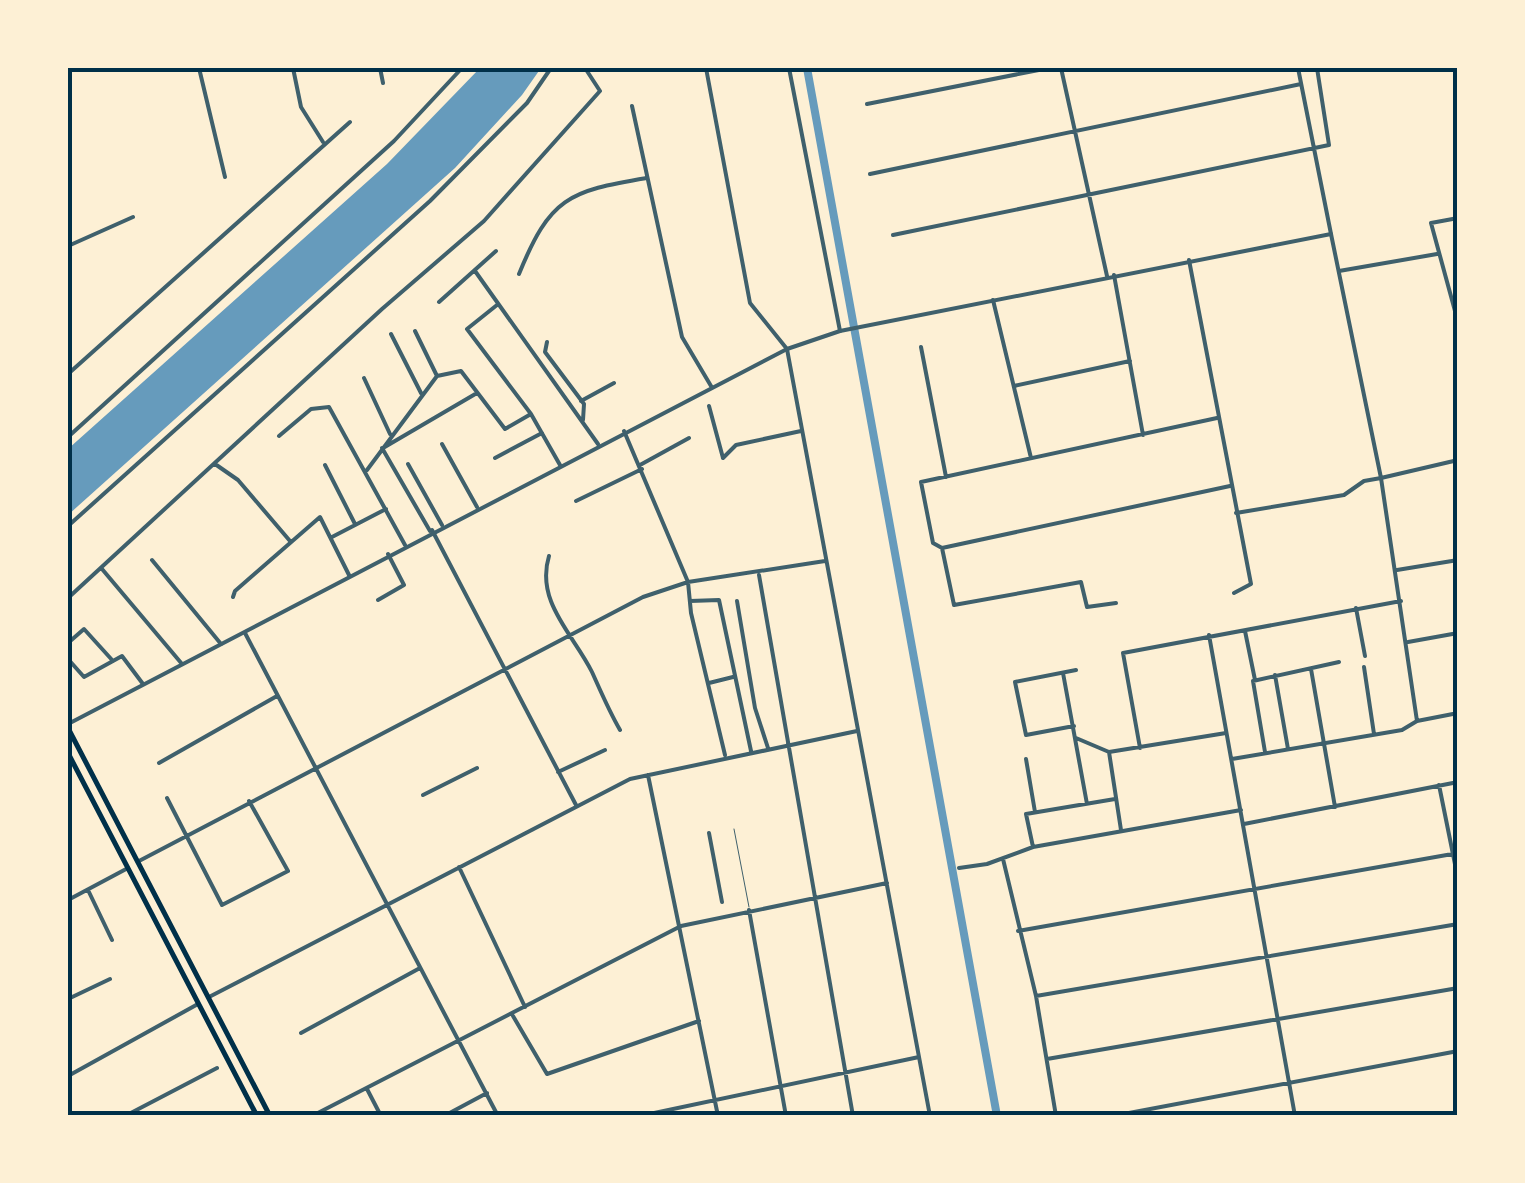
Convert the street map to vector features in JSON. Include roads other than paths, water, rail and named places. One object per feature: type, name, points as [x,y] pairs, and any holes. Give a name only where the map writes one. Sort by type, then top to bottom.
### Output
[{"type":"main road","points":[[68,726],[270,1116]]},
{"type":"main road","points":[[68,753],[257,1116]]},
{"type":"street","points":[[200,68],[224,176]]},
{"type":"street","points":[[293,68],[301,107],[323,142]]},
{"type":"street","points":[[380,68],[383,83]]},
{"type":"street","points":[[68,437],[394,141],[462,68]]},
{"type":"street","points":[[68,526],[430,201],[526,104],[552,68]]},
{"type":"street","points":[[706,68],[750,303],[787,348],[930,1116]]},
{"type":"street","points":[[789,68],[840,331]]},
{"type":"street","points":[[867,104],[1049,68]]},
{"type":"street","points":[[1062,68],[1130,361],[1143,436]]},
{"type":"street","points":[[1298,68],[1381,478],[1417,721]]},
{"type":"street","points":[[893,235],[1330,145],[1318,68]]},
{"type":"street","points":[[68,598],[502,202],[600,92],[586,69]]},
{"type":"street","points":[[870,174],[1301,84]]},
{"type":"street","points":[[632,106],[682,336],[711,386]]},
{"type":"street","points":[[68,374],[323,142],[350,122]]},
{"type":"street","points":[[519,274],[538,227],[554,208],[593,187],[648,178]]},
{"type":"street","points":[[68,246],[133,217]]},
{"type":"street","points":[[1458,218],[1430,222],[1458,322]]},
{"type":"street","points":[[68,726],[431,531],[787,348],[873,324],[1331,234]]},
{"type":"street","points":[[439,302],[496,252]]},
{"type":"street","points":[[1339,271],[1438,254]]},
{"type":"street","points":[[1189,260],[1251,584],[1234,593]]},
{"type":"street","points":[[475,271],[598,444]]},
{"type":"street","points":[[993,300],[1031,458]]},
{"type":"street","points":[[498,304],[467,329],[531,414],[560,464]]},
{"type":"street","points":[[415,331],[437,376]]},
{"type":"street","points":[[391,334],[421,393]]},
{"type":"street","points":[[547,342],[545,352],[586,412],[582,420]]},
{"type":"street","points":[[921,347],[946,477]]},
{"type":"street","points":[[1014,386],[1130,361]]},
{"type":"street","points":[[367,470],[390,434],[437,376],[461,370],[504,429],[531,414]]},
{"type":"street","points":[[364,378],[390,434]]},
{"type":"street","points":[[581,401],[614,383]]},
{"type":"street","points":[[380,449],[477,393]]},
{"type":"street","points":[[709,406],[722,458],[736,445],[801,431]]},
{"type":"street","points":[[279,436],[312,409],[329,407],[405,545]]},
{"type":"street","points":[[1218,418],[921,482],[933,543],[942,548],[1230,486]]},
{"type":"street","points":[[495,458],[542,432]]},
{"type":"street","points":[[624,432],[688,582],[725,756]]},
{"type":"street","points":[[576,500],[689,438]]},
{"type":"street","points":[[442,444],[477,507]]},
{"type":"street","points":[[380,449],[431,531],[576,805]]},
{"type":"street","points":[[1236,513],[1344,495],[1364,481],[1458,460]]},
{"type":"street","points":[[215,464],[238,480],[290,541]]},
{"type":"street","points":[[408,464],[442,526]]},
{"type":"street","points":[[325,466],[355,524]]},
{"type":"street","points":[[331,538],[386,509]]},
{"type":"street","points":[[233,597],[235,590],[320,517],[350,575]]},
{"type":"street","points":[[942,548],[954,605],[1081,582],[1087,607],[1116,604]]},
{"type":"street","points":[[378,600],[404,585],[388,554]]},
{"type":"street","points":[[549,556],[546,576],[552,607],[592,672],[620,730]]},
{"type":"street","points":[[152,560],[221,644]]},
{"type":"street","points":[[1397,570],[1458,560]]},
{"type":"street","points":[[138,862],[643,597],[688,582],[759,575],[825,562]]},
{"type":"street","points":[[100,568],[117,581],[182,664]]},
{"type":"street","points":[[759,575],[854,1116]]},
{"type":"street","points":[[690,600],[719,600],[751,751]]},
{"type":"street","points":[[737,601],[756,708],[768,748]]},
{"type":"street","points":[[1140,748],[1123,654],[1401,601]]},
{"type":"street","points":[[1356,608],[1365,656]]},
{"type":"street","points":[[1245,628],[1265,753]]},
{"type":"street","points":[[68,643],[84,629],[113,662]]},
{"type":"street","points":[[244,632],[498,1116]]},
{"type":"street","points":[[1407,642],[1458,633]]},
{"type":"street","points":[[1209,635],[1295,1116]]},
{"type":"street","points":[[68,659],[84,677],[122,656],[143,684]]},
{"type":"street","points":[[1254,681],[1339,662]]},
{"type":"street","points":[[1364,666],[1374,734]]},
{"type":"street","points":[[1310,667],[1335,807]]},
{"type":"street","points":[[1074,726],[1026,734],[1016,682],[1076,670]]},
{"type":"street","points":[[1063,673],[1088,804]]},
{"type":"street","points":[[1275,675],[1288,749]]},
{"type":"street","points":[[708,683],[733,677]]},
{"type":"street","points":[[160,763],[276,696]]},
{"type":"street","points":[[1232,759],[1402,730],[1417,721],[1458,713]]},
{"type":"street","points":[[68,1076],[209,997],[576,805],[648,775],[857,730]]},
{"type":"street","points":[[1076,738],[1109,752],[1226,733]]},
{"type":"street","points":[[558,772],[605,750]]},
{"type":"street","points":[[1109,752],[1121,830]]},
{"type":"street","points":[[1026,759],[1036,812]]},
{"type":"street","points":[[423,795],[477,768]]},
{"type":"street","points":[[648,775],[718,1116]]},
{"type":"street","points":[[1244,824],[1458,782]]},
{"type":"street","points":[[1439,785],[1458,879]]},
{"type":"street","points":[[167,798],[222,905],[288,871],[249,801]]},
{"type":"street","points":[[1033,847],[1026,814],[1115,800]]},
{"type":"street","points":[[959,868],[1003,859],[1012,851],[1241,810]]},
{"type":"street","points":[[709,832],[722,902]]},
{"type":"street","points":[[1018,931],[1455,853]]},
{"type":"street","points":[[1003,859],[1036,996],[1056,1116]]},
{"type":"street","points":[[459,867],[525,1007]]},
{"type":"street","points":[[68,900],[128,868]]},
{"type":"street","points":[[312,1116],[682,926],[888,883]]},
{"type":"street","points":[[88,889],[112,940]]},
{"type":"street","points":[[749,910],[786,1116]]},
{"type":"street","points":[[1036,996],[1458,924]]},
{"type":"street","points":[[301,1033],[420,968]]},
{"type":"street","points":[[68,998],[110,980]]},
{"type":"street","points":[[1048,1059],[1458,988]]},
{"type":"street","points":[[512,1014],[547,1074],[699,1020]]},
{"type":"street","points":[[1113,1116],[1458,1051]]},
{"type":"street","points":[[640,1116],[715,1096],[919,1056]]},
{"type":"street","points":[[124,1116],[217,1068]]},
{"type":"street","points":[[367,1088],[381,1116]]},
{"type":"street","points":[[444,1116],[487,1093]]},
{"type":"lane","points":[[734,828],[749,910]]},
{"type":"water","points":[[480,68],[541,68],[522,95],[455,168],[68,515],[68,449],[387,164]]},
{"type":"waterway","points":[[807,68],[997,1116]]}]
